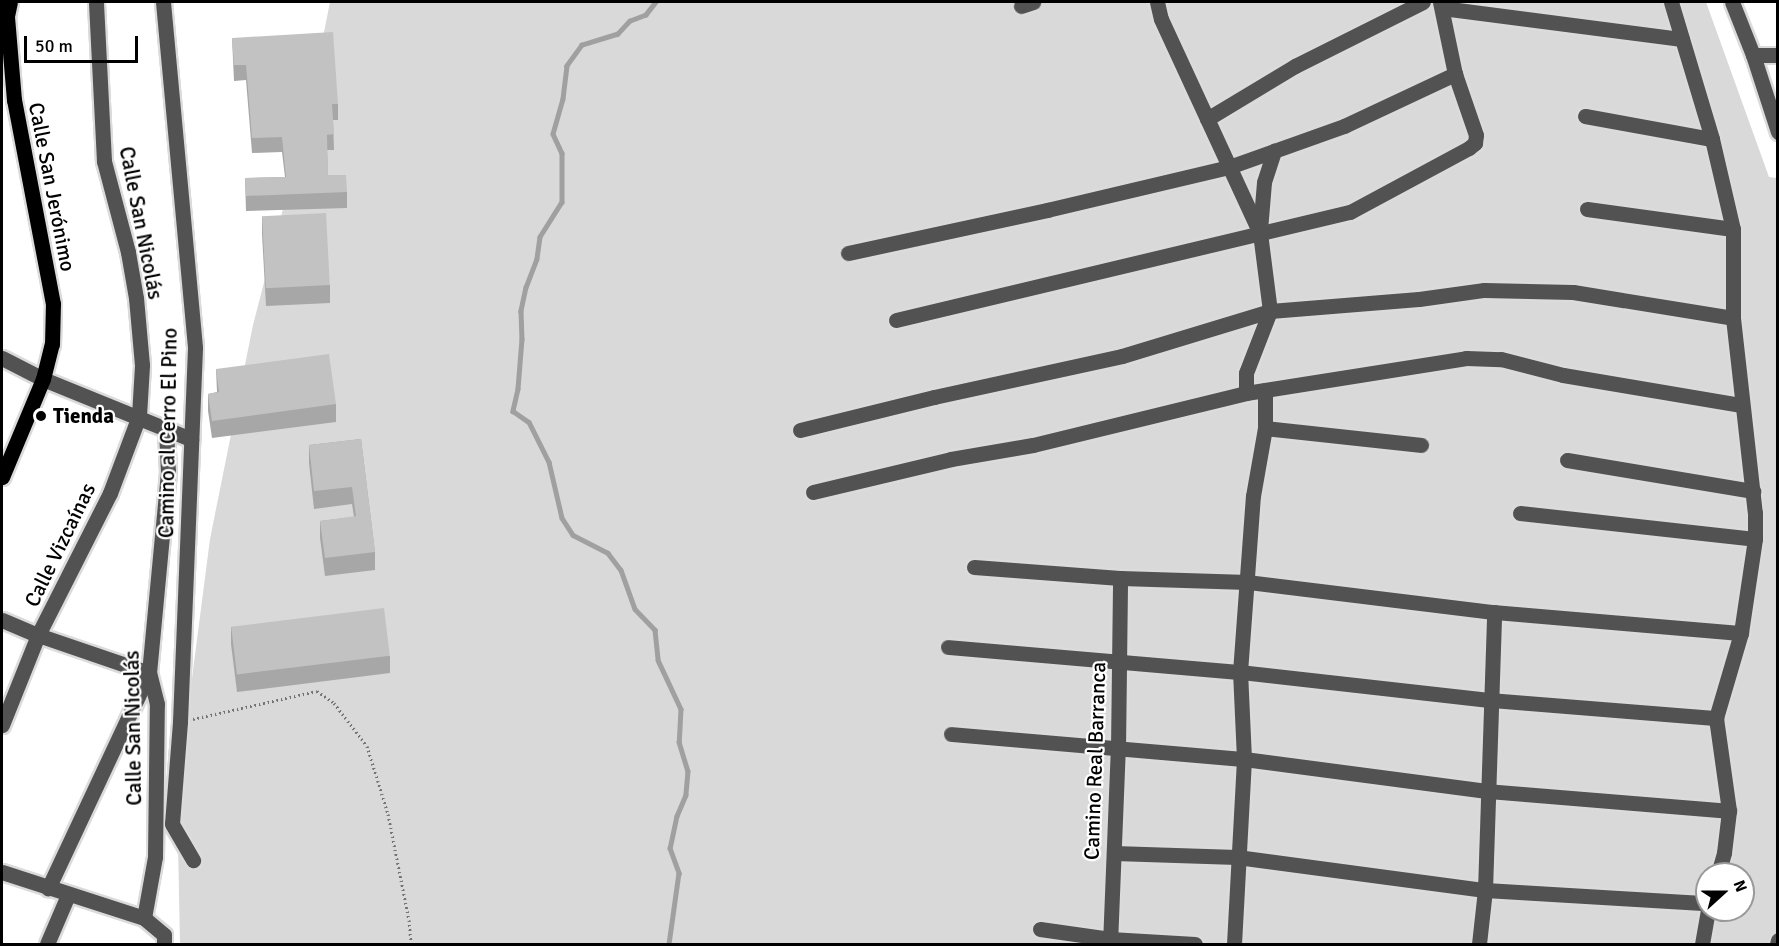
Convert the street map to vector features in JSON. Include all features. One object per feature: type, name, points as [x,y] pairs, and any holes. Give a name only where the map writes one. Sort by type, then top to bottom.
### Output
[{"type":"main road","name":"Calle San Jerónimo","points":[[2,477],[43,379],[52,344],[53,304],[14,99],[7,16],[10,2]]},
{"type":"street","name":"Calle San Nicolás","points":[[96,2],[105,161],[128,252],[136,298],[142,365],[140,416]]},
{"type":"street","name":"Camino al Cerro El Pino","points":[[163,2],[195,348],[180,722],[172,824],[193,860]]},
{"type":"street","points":[[1157,2],[1161,19],[1260,233]]},
{"type":"street","points":[[1207,119],[1295,66],[1423,2]]},
{"type":"street","points":[[1671,2],[1712,139],[1733,229],[1733,318],[1753,490],[1755,539],[1741,633],[1716,718],[1729,811],[1721,862]]},
{"type":"street","points":[[1732,2],[1753,55],[1778,132]]},
{"type":"street","points":[[896,320],[1350,212],[1469,148],[1475,143],[1476,135],[1455,74],[1441,5],[1682,39]]},
{"type":"street","points":[[1753,55],[1778,54]]},
{"type":"street","points":[[848,253],[1047,210],[1229,167],[1344,126],[1455,74]]},
{"type":"street","points":[[1585,116],[1712,139]]},
{"type":"street","points":[[1246,393],[1246,373],[1270,311],[1260,233],[1264,182],[1274,151]]},
{"type":"street","points":[[1587,209],[1733,229]]},
{"type":"street","points":[[800,430],[934,397],[1122,356],[1270,311],[1419,299],[1484,290],[1573,292],[1733,318]]},
{"type":"street","points":[[2,358],[43,379],[140,416],[191,439]]},
{"type":"street","points":[[813,492],[951,459],[1032,445],[1246,393],[1466,358],[1500,359],[1563,375],[1742,405]]},
{"type":"street","points":[[1234,945],[1244,759],[1240,672],[1253,496],[1265,428],[1265,390]]},
{"type":"street","name":"Calle Vizcaínas","points":[[2,725],[38,635],[110,493],[140,416]]},
{"type":"street","points":[[1265,428],[1421,445]]},
{"type":"street","name":"Calle San Nicolás","points":[[144,918],[155,845],[158,704],[149,673],[168,472],[166,429]]},
{"type":"street","points":[[1568,460],[1753,490]]},
{"type":"street","points":[[1520,513],[1755,539]]},
{"type":"street","points":[[974,567],[1120,578],[1248,582],[1494,612],[1741,633]]},
{"type":"street","name":"Camino Real Barranca","points":[[1110,942],[1118,749],[1120,578]]},
{"type":"street","points":[[1479,945],[1485,890],[1494,612]]},
{"type":"street","points":[[2,620],[38,635],[149,673],[48,889]]},
{"type":"street","points":[[948,647],[1240,672],[1490,700],[1716,718]]},
{"type":"street","points":[[951,734],[1244,759],[1487,791],[1729,811]]},
{"type":"street","points":[[1114,853],[1237,857],[1485,890],[1695,902]]},
{"type":"street","points":[[2,872],[48,889],[144,918],[164,940]]},
{"type":"street","points":[[47,945],[68,895]]},
{"type":"street","points":[[1702,945],[1706,922]]},
{"type":"street","points":[[1040,929],[1110,942],[1195,945]]},
{"type":"street","points":[[1777,945],[1778,940]]},
{"type":"path","points":[[180,722],[317,691],[334,704],[367,746],[388,814],[409,920],[411,945]]},
{"type":"shaded area","points":[[330,2],[1706,2],[1769,177],[1777,178],[1777,944],[180,944],[177,794],[210,539],[253,325],[308,112]]},
{"type":"building","points":[[333,32],[338,104],[332,104],[334,134],[327,135],[328,175],[346,175],[347,192],[246,196],[245,178],[286,177],[282,137],[252,138],[246,65],[234,65],[232,38]]},
{"type":"building","points":[[326,213],[330,285],[266,288],[262,216]]},
{"type":"building","points":[[329,354],[336,404],[212,421],[208,394],[219,392],[216,369]]},
{"type":"building","points":[[361,439],[375,552],[325,558],[320,521],[356,516],[352,487],[314,491],[309,445]]},
{"type":"building","points":[[384,608],[390,656],[237,674],[231,627]]},
{"type":"waterway","points":[[656,2],[646,15],[630,21],[618,34],[582,45],[567,66],[563,99],[553,134],[562,153],[562,202],[540,237],[537,259],[526,287],[521,311],[522,339],[518,389],[513,411],[529,422],[549,462],[562,518],[573,535],[608,553],[621,570],[635,609],[655,630],[658,660],[681,709],[679,742],[688,771],[686,795],[677,816],[670,848],[679,873],[669,944]]},
{"type":"place","name":"Tienda","points":[[41,416]]}]
